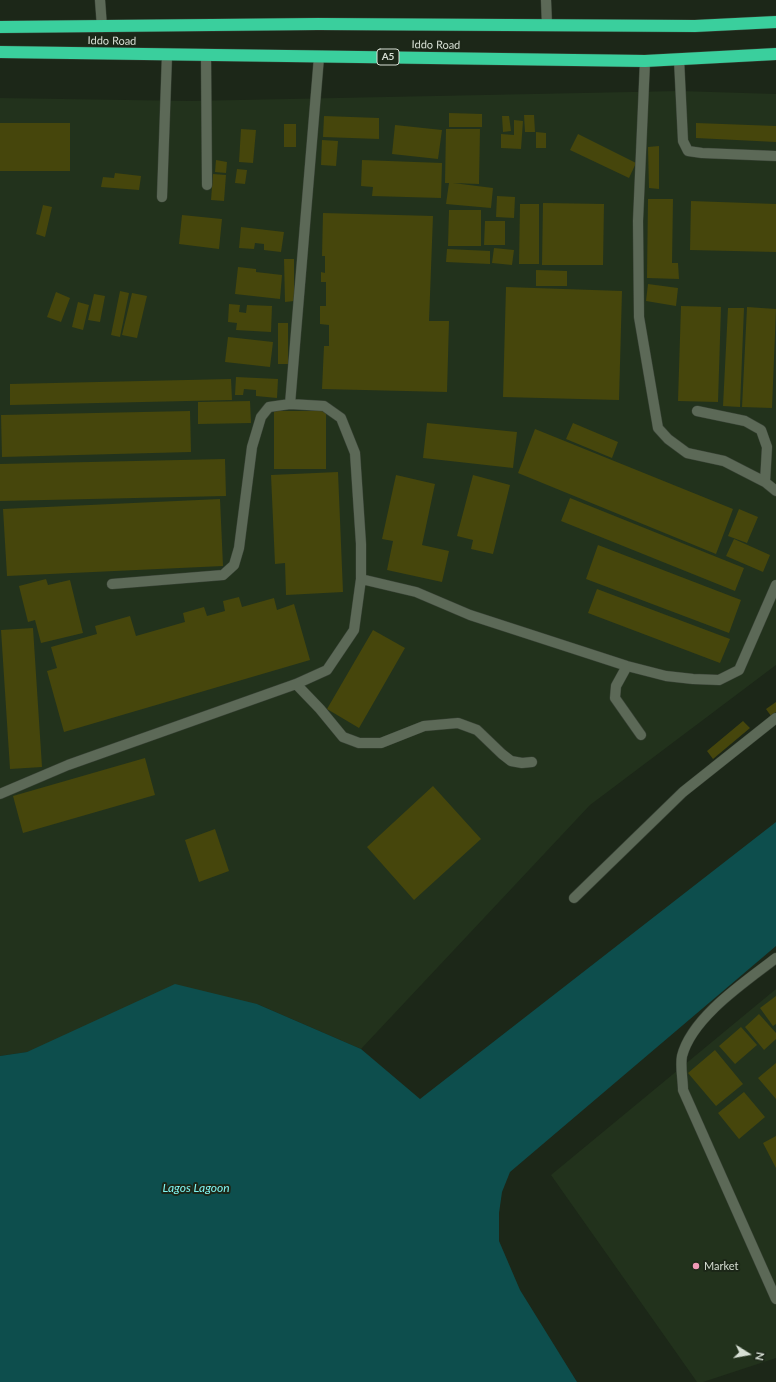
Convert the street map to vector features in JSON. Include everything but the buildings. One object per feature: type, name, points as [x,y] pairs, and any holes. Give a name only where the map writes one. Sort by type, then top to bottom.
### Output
[{"type":"highway","name":"Iddo Road","points":[[0,27],[318,24],[695,26],[776,22]]},
{"type":"highway","name":"Iddo Road","points":[[0,52],[645,61],[776,54]]},
{"type":"street","points":[[100,0],[102,27]]},
{"type":"street","points":[[546,0],[547,25]]},
{"type":"street","points":[[162,197],[166,55]]},
{"type":"street","points":[[206,55],[207,185]]},
{"type":"street","points":[[290,404],[319,57]]},
{"type":"street","points":[[679,59],[683,141],[688,151],[702,154],[776,156]]},
{"type":"street","points":[[645,61],[638,221],[639,317],[658,428],[668,439],[687,453],[724,461],[765,482],[776,491]]},
{"type":"street","points":[[0,794],[68,765],[296,684],[327,670],[354,630],[361,579],[361,544],[355,453],[340,418],[324,406],[290,404],[269,407],[261,417],[252,447],[239,548],[234,565],[223,575],[112,584]]},
{"type":"street","points":[[697,411],[745,421],[761,430],[767,447],[765,482]]},
{"type":"street","points":[[361,579],[416,592],[470,615],[628,666],[666,676],[719,680],[739,670],[776,585]]},
{"type":"street","points":[[628,666],[616,686],[615,698],[641,735]]},
{"type":"street","points":[[296,684],[320,709],[343,737],[360,743],[381,743],[424,726],[458,723],[477,730],[511,761],[522,763],[532,762]]},
{"type":"street","points":[[574,898],[683,792],[776,718]]},
{"type":"street","points":[[776,958],[717,1004],[689,1039],[682,1058],[683,1090],[776,1299]]},
{"type":"shaded area","points":[[680,91],[776,94],[776,665],[590,805],[361,1049],[257,1004],[27,1052],[0,1056],[0,98],[190,101]]},
{"type":"shaded area","name":"Market","points":[[776,989],[776,1358],[703,1382],[697,1382],[551,1175]]},
{"type":"water","name":"Lagos Lagoon","points":[[776,822],[776,946],[510,1172],[502,1192],[499,1213],[499,1241],[520,1290],[577,1382],[0,1382],[0,1056],[27,1052],[175,984],[257,1004],[361,1049],[420,1099]]},
{"type":"place","name":"Market","points":[[696,1266]]}]
